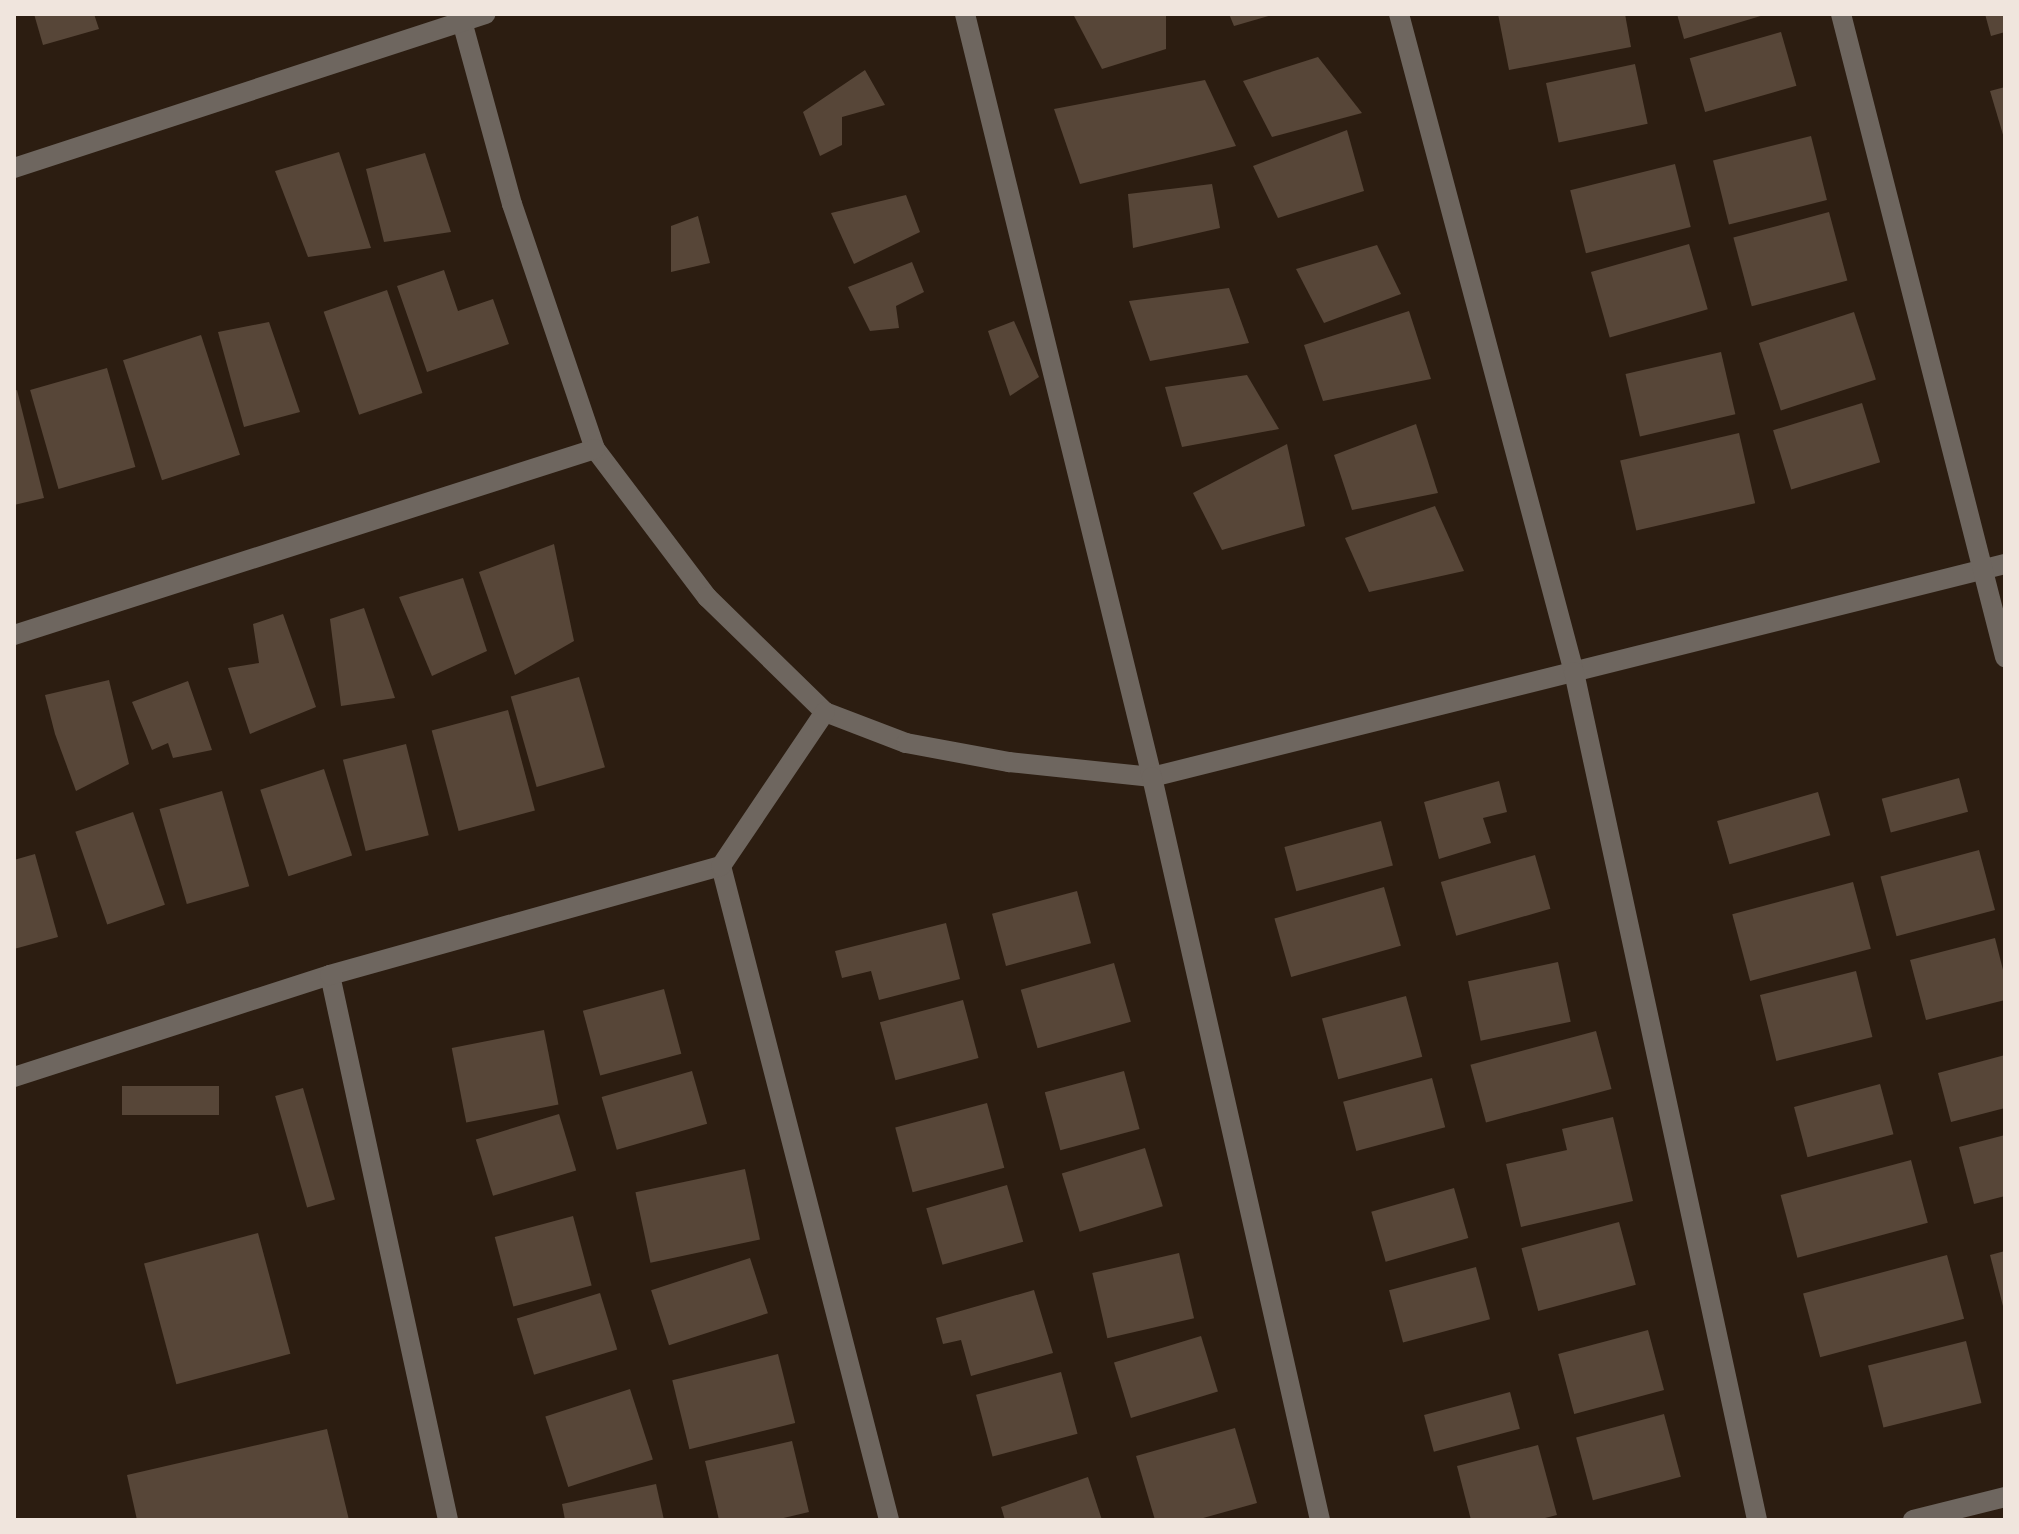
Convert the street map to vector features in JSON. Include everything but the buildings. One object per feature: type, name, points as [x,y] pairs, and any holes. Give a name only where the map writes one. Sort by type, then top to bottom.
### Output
[{"type":"street","points":[[14,168],[461,17],[485,14]]},
{"type":"street","points":[[965,14],[1152,777],[1320,1520]]},
{"type":"street","points":[[1399,14],[1574,672],[1757,1520]]},
{"type":"street","points":[[1841,14],[2005,657]]},
{"type":"street","points":[[461,17],[512,204],[595,449],[707,597],[825,712],[906,743],[1009,762],[1152,777],[2005,564]]},
{"type":"street","points":[[14,635],[595,449]]},
{"type":"street","points":[[14,1077],[330,975],[721,866],[825,712]]},
{"type":"street","points":[[721,866],[889,1520]]},
{"type":"street","points":[[330,975],[448,1520]]},
{"type":"street","points":[[1913,1520],[2005,1497]]}]
